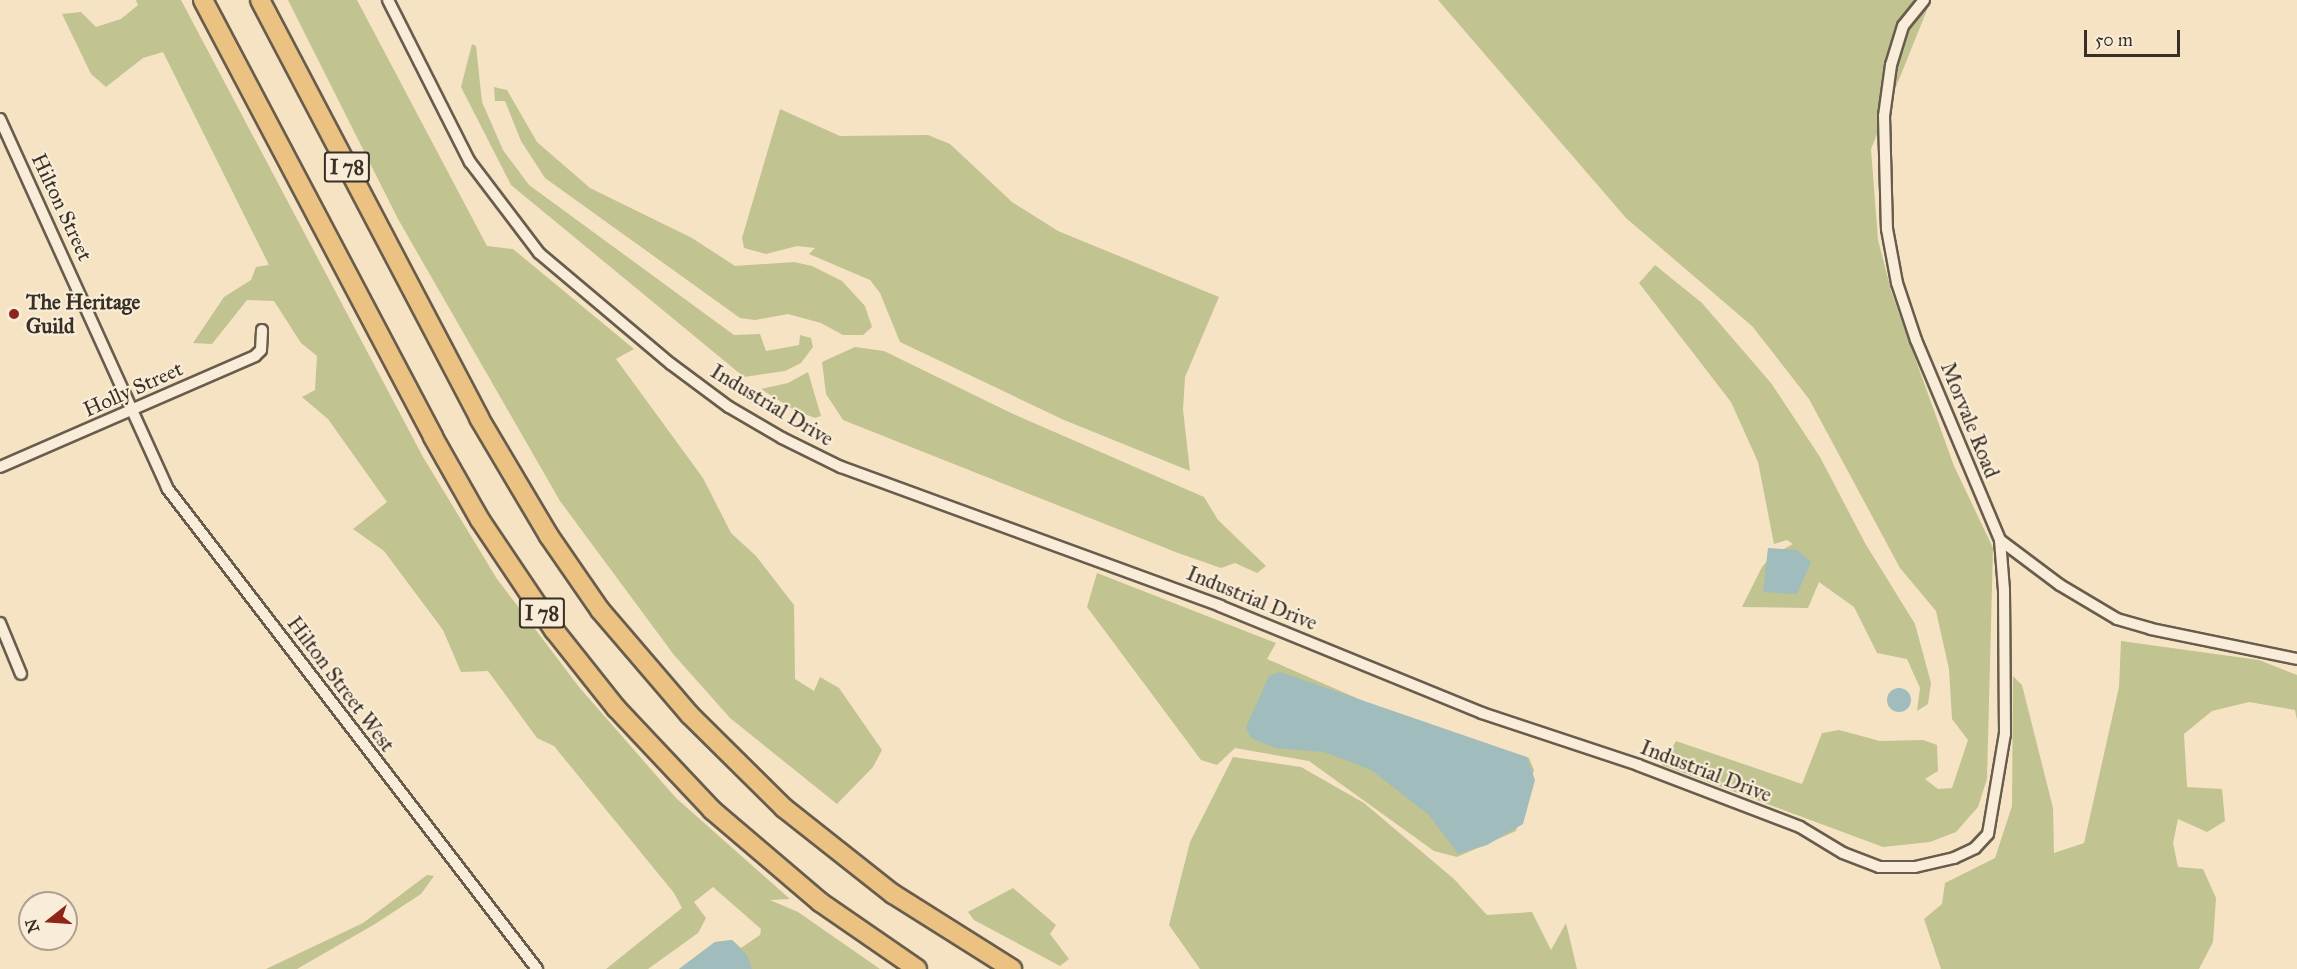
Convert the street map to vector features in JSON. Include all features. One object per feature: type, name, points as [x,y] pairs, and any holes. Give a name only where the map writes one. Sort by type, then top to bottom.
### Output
[{"type":"highway","name":"I 78","points":[[202,0],[433,437],[480,520],[554,630],[616,708],[712,810],[820,903],[918,969]]},
{"type":"highway","name":"I 78","points":[[260,0],[479,418],[549,536],[600,610],[690,715],[784,808],[893,894],[1012,969]]},
{"type":"street","name":"Industrial Drive","points":[[388,0],[470,162],[539,253],[671,364],[729,407],[782,438],[841,467],[1220,606],[1482,712],[1638,765],[1790,823],[1879,867],[1915,867],[1954,858],[1975,848],[1988,834],[2005,734],[2004,590],[2000,540]]},
{"type":"street","name":"Morvale Road","points":[[1924,0],[1903,26],[1891,65],[1884,116],[1887,229],[1897,283],[1916,340],[2000,540]]},
{"type":"street","name":"Hilton Street","points":[[0,119],[135,410]]},
{"type":"street","name":"Holly Street","points":[[0,467],[255,356],[261,350],[262,330]]},
{"type":"street","name":"Hilton Street West","points":[[135,410],[167,488],[537,969]]},
{"type":"street","points":[[2000,540],[2060,585],[2117,619],[2151,629],[2297,659]]},
{"type":"street","points":[[0,623],[21,674]]},
{"type":"green space","points":[[136,0],[181,0],[423,457],[497,579],[579,687],[676,798],[790,899],[770,900],[798,912],[880,969],[679,969],[715,942],[732,940],[741,948],[760,935],[761,929],[713,887],[694,902],[706,918],[698,933],[648,969],[606,969],[682,908],[674,893],[554,746],[537,738],[488,671],[461,672],[443,630],[384,551],[353,529],[387,502],[328,419],[302,397],[315,390],[317,356],[301,343],[274,301],[247,300],[212,344],[193,343],[224,297],[251,280],[256,267],[269,265],[163,52],[143,58],[106,87],[91,74],[62,14],[81,12],[96,27],[121,19],[138,5]]},
{"type":"green space","points":[[288,0],[357,0],[487,246],[513,249],[634,349],[616,359],[703,478],[731,533],[756,556],[794,605],[795,679],[814,691],[820,677],[839,688],[882,750],[873,767],[837,804],[730,718],[674,655],[560,501],[398,219]]},
{"type":"green space","points":[[1438,0],[1931,0],[1871,149],[1878,240],[1892,294],[1954,466],[1993,548],[1987,779],[1978,807],[1956,832],[1930,842],[1883,847],[1662,765],[1676,741],[1802,784],[1822,733],[1839,730],[1880,741],[1923,740],[1937,745],[1938,771],[1925,779],[1938,789],[1952,788],[1968,740],[1952,719],[1949,669],[1936,611],[1900,568],[1809,399],[1752,326],[1626,218]]},
{"type":"green space","points":[[472,44],[476,46],[482,102],[503,150],[529,185],[734,335],[760,334],[766,351],[799,345],[800,335],[811,338],[813,347],[801,363],[785,371],[744,377],[511,185],[461,87]]},
{"type":"green space","points":[[494,87],[507,90],[537,142],[590,188],[692,238],[735,266],[794,262],[812,266],[842,281],[865,306],[872,327],[863,335],[843,335],[821,323],[788,314],[755,320],[740,318],[545,178],[521,141],[505,101],[495,101]]},
{"type":"green space","points":[[780,109],[840,136],[928,135],[950,144],[1012,202],[1058,231],[1219,297],[1185,377],[1183,410],[1190,471],[1064,420],[900,342],[880,293],[870,280],[809,254],[815,248],[797,246],[766,254],[744,248],[742,238]]},
{"type":"green space","points":[[1655,265],[1702,303],[1771,383],[1820,457],[1865,543],[1915,624],[1931,683],[1928,704],[1917,711],[1920,688],[1907,659],[1877,653],[1854,607],[1819,582],[1808,608],[1742,607],[1762,567],[1771,556],[1793,544],[1787,540],[1774,544],[1758,462],[1731,402],[1639,283]]},
{"type":"green space","points":[[855,347],[884,351],[1011,413],[1204,497],[1218,520],[1266,566],[1257,573],[1235,563],[1221,568],[843,420],[826,394],[822,362]]},
{"type":"green space","points":[[808,372],[821,416],[815,418],[794,410],[761,389],[788,383]]},
{"type":"green space","points":[[1097,573],[1276,643],[1267,659],[1384,710],[1529,758],[1534,770],[1516,831],[1457,857],[1434,851],[1309,761],[1235,748],[1217,765],[1201,760],[1087,607]]},
{"type":"green space","points":[[2121,641],[2259,660],[2297,675],[2297,720],[2295,710],[2249,702],[2212,711],[2184,734],[2187,787],[2222,789],[2225,821],[2207,832],[2178,819],[2173,843],[2178,867],[2203,869],[2216,898],[2213,942],[2199,969],[1941,969],[1924,919],[1942,904],[1945,883],[1995,858],[2012,806],[2013,676],[2022,685],[2053,808],[2054,853],[2084,843],[2119,687]]},
{"type":"green space","points":[[1233,757],[1301,767],[1364,803],[1454,879],[1487,915],[1532,912],[1551,950],[1566,923],[1577,969],[1200,969],[1169,925],[1190,842]]},
{"type":"green space","points":[[427,875],[434,876],[421,894],[375,924],[297,969],[266,969],[363,923]]},
{"type":"green space","points":[[1013,888],[1056,925],[1050,934],[1069,959],[1060,966],[974,920],[968,912]]},
{"type":"water","points":[[1768,548],[1797,550],[1811,562],[1797,594],[1763,592]]},
{"type":"water","points":[[1280,672],[1527,757],[1535,780],[1523,824],[1487,845],[1458,854],[1429,815],[1371,770],[1324,752],[1275,748],[1251,738],[1246,727],[1269,676]]},
{"type":"water","points":[[1899,688],[1908,691],[1911,700],[1908,709],[1899,712],[1890,709],[1887,700],[1890,691]]},
{"type":"water","points":[[732,940],[747,955],[752,969],[679,969],[715,942]]},
{"type":"place","name":"The Heritage Guild","points":[[14,314]]}]
